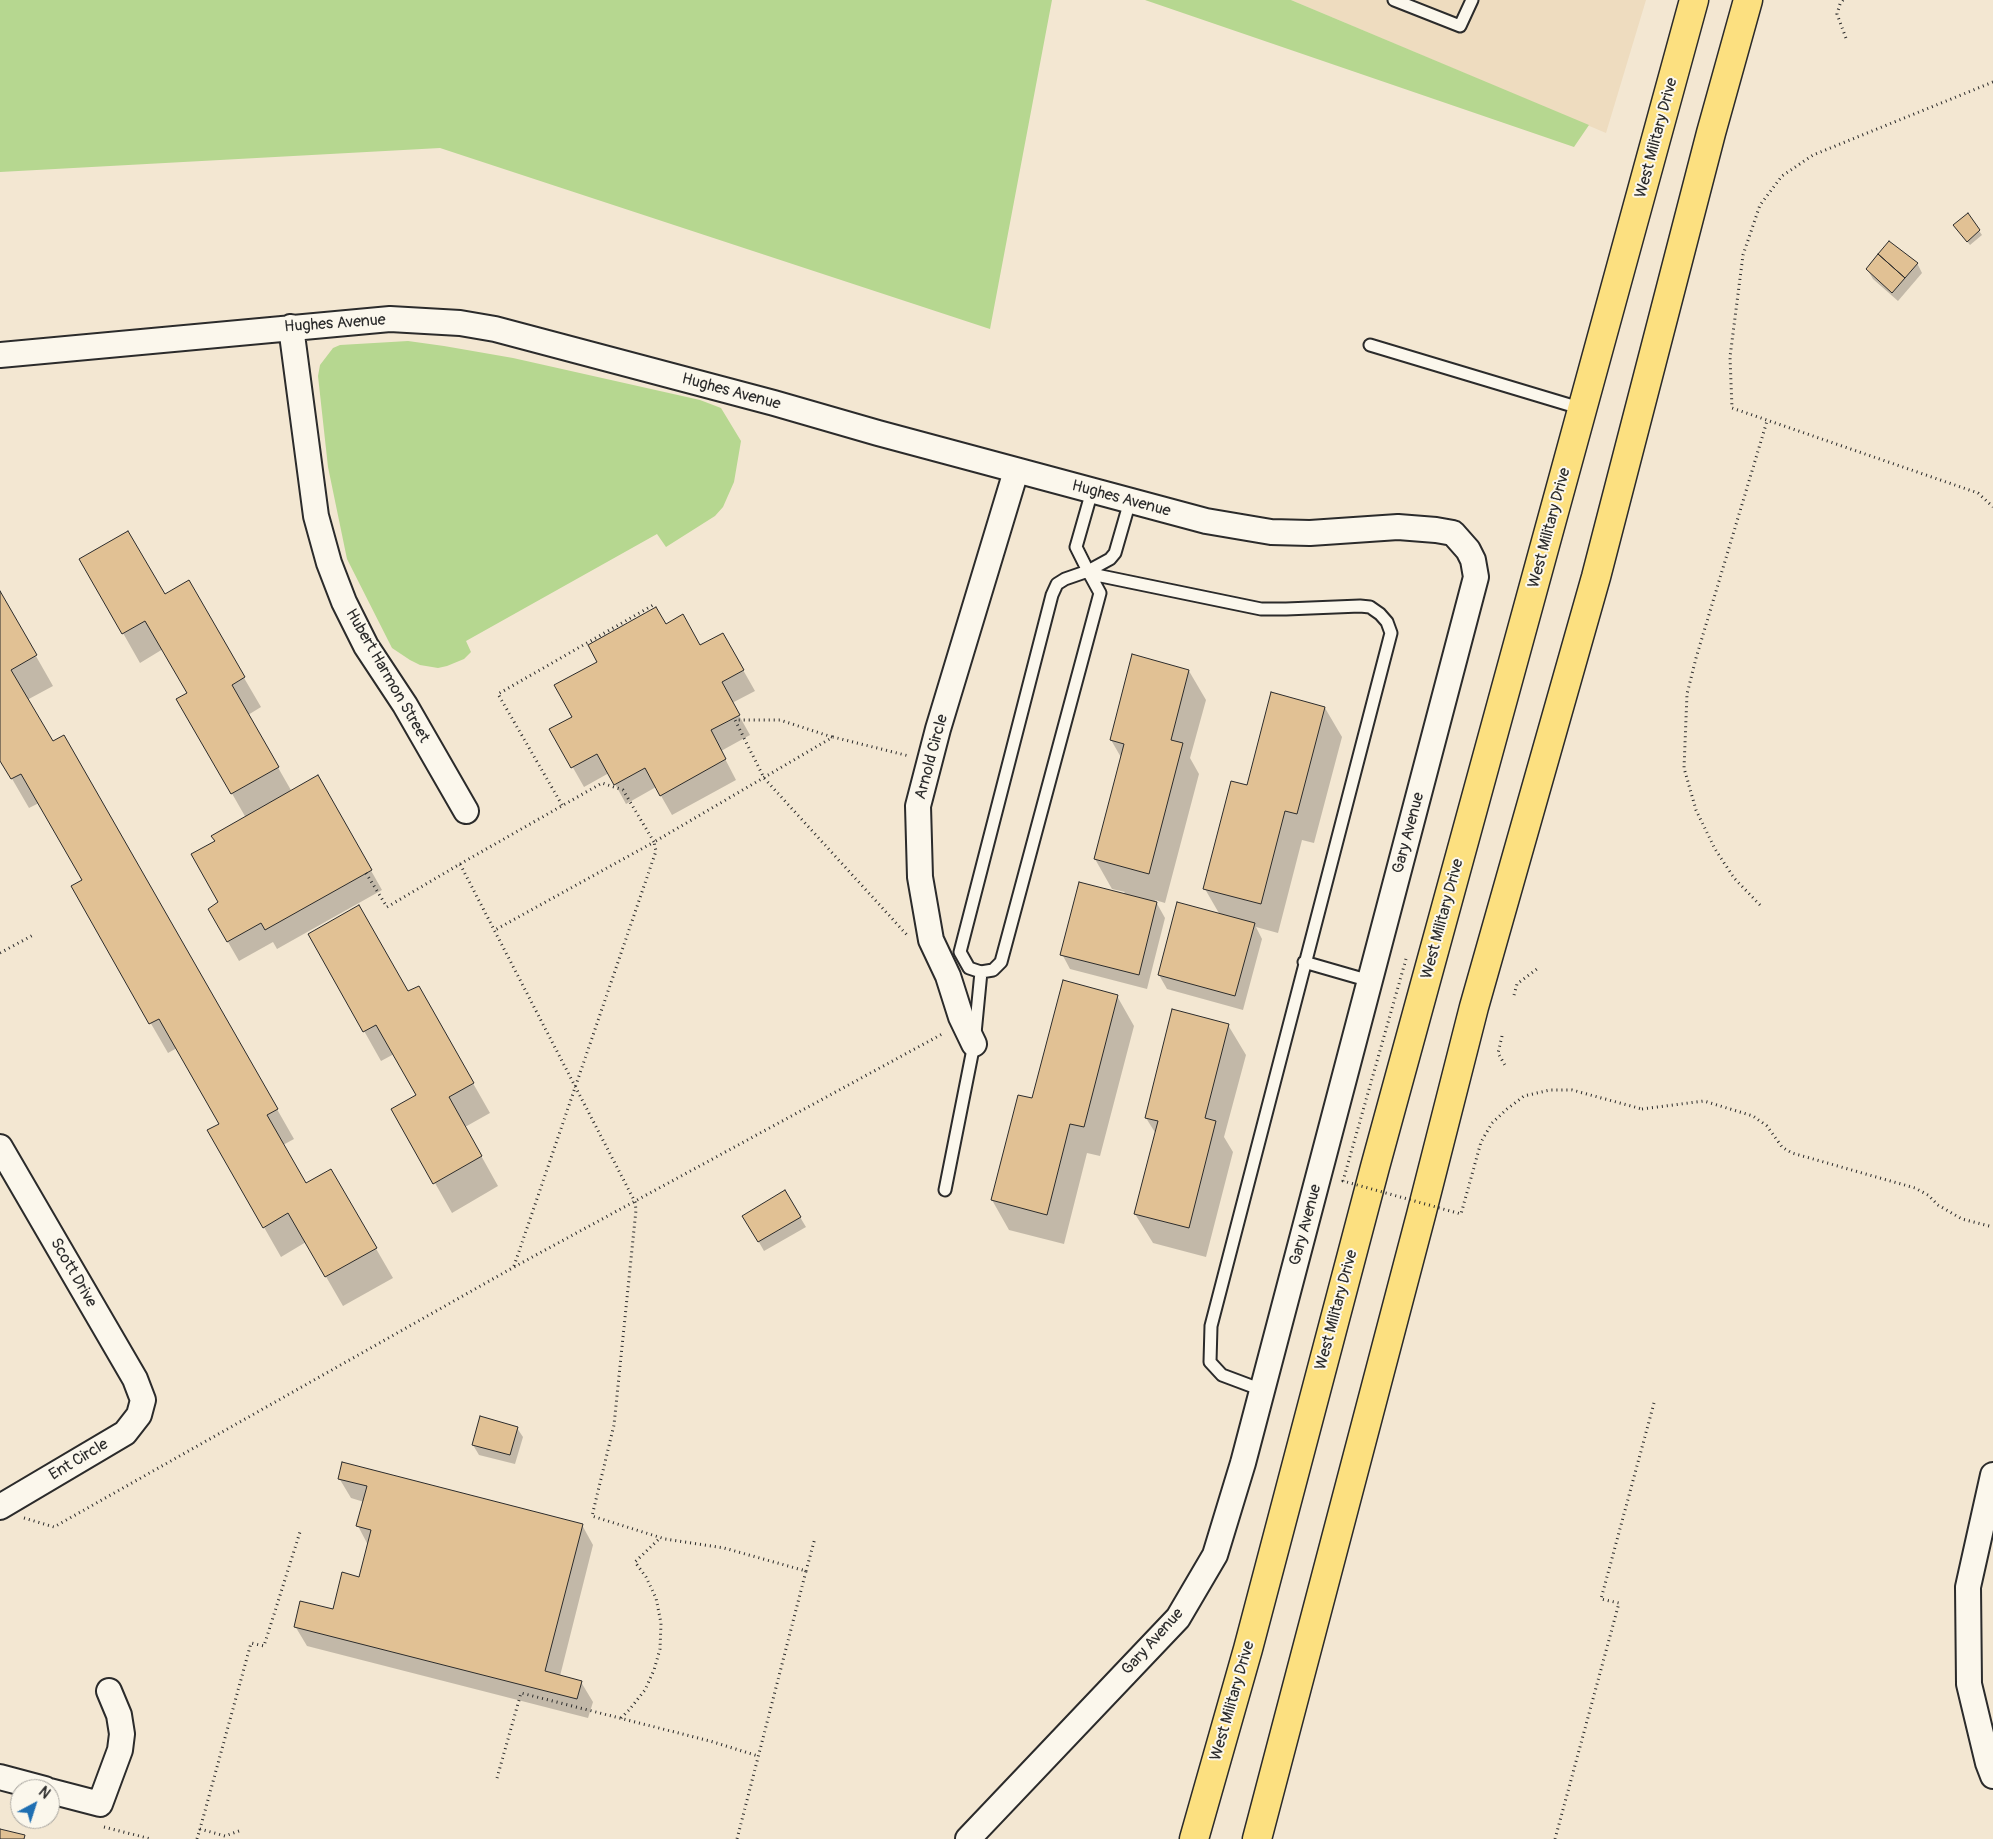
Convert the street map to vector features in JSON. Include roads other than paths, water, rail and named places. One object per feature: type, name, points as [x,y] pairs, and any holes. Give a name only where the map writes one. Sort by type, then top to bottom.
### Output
[{"type":"main road","name":"West Military Drive","points":[[1194,1839],[1248,1649],[1373,1176],[1694,0]]},
{"type":"main road","points":[[1257,1839],[1422,1215],[1474,1006],[1596,577],[1711,134],[1748,0]]},
{"type":"street","name":"Hughes Avenue","points":[[0,354],[390,319],[460,323],[495,329],[774,403],[1016,471],[1206,521],[1271,532],[1310,533],[1398,527],[1453,533]]},
{"type":"street","name":"Hubert Harmon Street","points":[[291,327],[316,516],[329,563],[344,602],[366,646],[405,706],[466,811]]},
{"type":"street","name":"Arnold Circle","points":[[974,1044],[961,1017],[948,976],[931,940],[920,877],[918,806],[929,761],[1016,471]]},
{"type":"street","name":"Gary Avenue","points":[[968,1839],[1178,1618],[1215,1555],[1243,1463],[1476,577],[1473,560],[1468,550],[1453,533]]},
{"type":"street","name":"Scott Drive","points":[[0,1147],[135,1379],[142,1400]]},
{"type":"street","name":"Ent Circle","points":[[9,1512],[125,1433],[139,1415],[142,1400]]},
{"type":"street","points":[[1993,1475],[1968,1587],[1969,1684],[1988,1763],[1993,1776]]},
{"type":"street","points":[[60,1793],[100,1804],[120,1750],[122,1734],[119,1714],[108,1691]]},
{"type":"lane","points":[[1394,0],[1460,26],[1472,0]]},
{"type":"lane","points":[[1370,345],[1583,409]]},
{"type":"lane","points":[[1092,491],[1076,547],[1088,571],[1100,593],[1098,603],[1001,962],[993,970],[981,972],[969,968],[960,952],[1052,595],[1057,584],[1065,579],[1088,571],[1110,559],[1115,553],[1130,501]]},
{"type":"lane","points":[[1088,571],[1101,576],[1261,609],[1370,607],[1387,622],[1391,634],[1304,962],[1211,1326],[1210,1362],[1222,1375],[1262,1390]]},
{"type":"lane","points":[[938,955],[949,952],[963,941]]},
{"type":"lane","points":[[1304,962],[1370,981]]},
{"type":"lane","points":[[945,1190],[974,1044],[981,972]]}]
